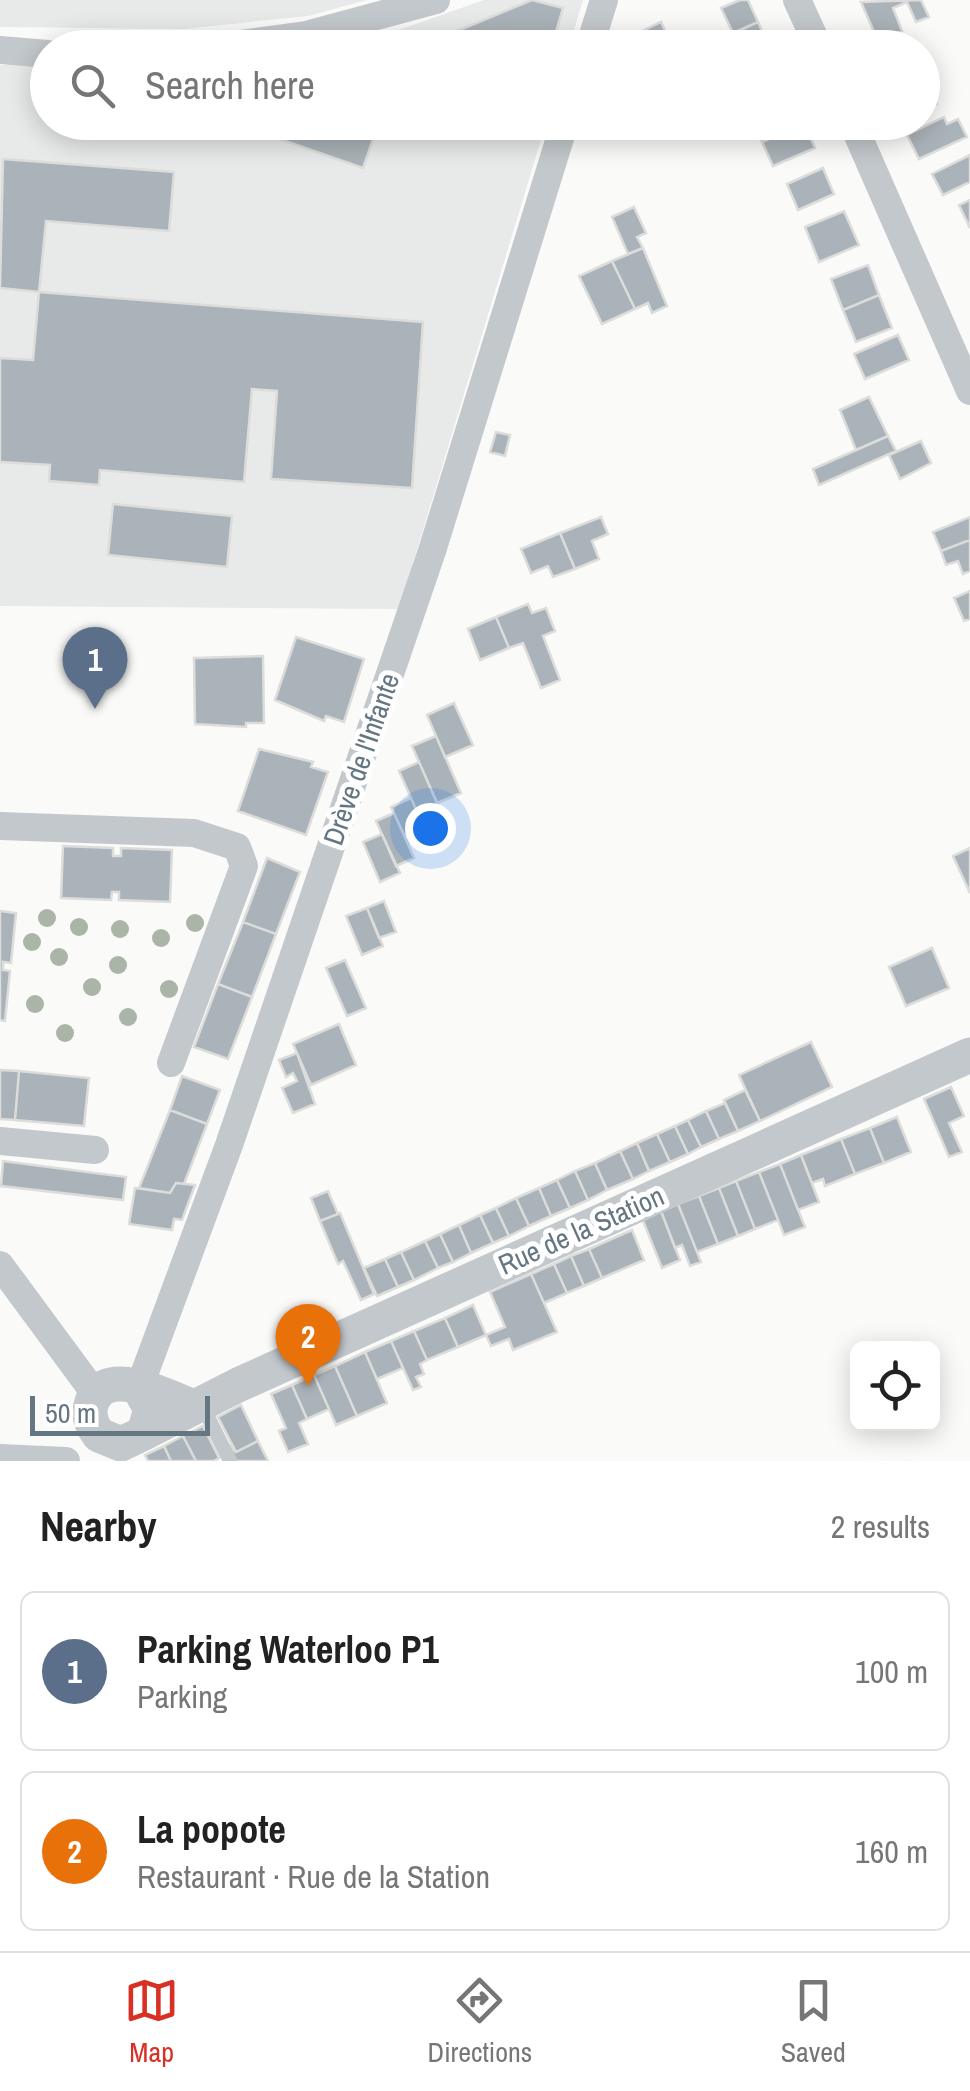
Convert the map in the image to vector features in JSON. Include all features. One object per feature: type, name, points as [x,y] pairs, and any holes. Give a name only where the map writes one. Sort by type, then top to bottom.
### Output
[{"type":"street","points":[[328,30],[436,0]]},
{"type":"street","points":[[595,30],[604,0]]},
{"type":"street","points":[[797,0],[811,30]]},
{"type":"street","points":[[0,50],[30,52]]},
{"type":"street","name":"Drève de l'Infante","points":[[138,1388],[229,1144],[421,585],[560,140]]},
{"type":"street","points":[[860,140],[970,391]]},
{"type":"street","points":[[0,826],[194,833],[238,847],[244,866],[171,1063]]},
{"type":"street","name":"Rue de la Station","points":[[144,1433],[176,1420],[196,1404],[970,1055]]},
{"type":"street","points":[[0,1141],[94,1150]]},
{"type":"street","points":[[0,1265],[96,1395]]},
{"type":"street","points":[[104,1451],[90,1416],[96,1395],[116,1383],[196,1404]]},
{"type":"street","points":[[0,1458],[68,1461],[134,1441],[144,1433],[151,1410],[138,1388]]},
{"type":"lane","points":[[196,1404],[230,1461]]},
{"type":"shaded area","points":[[0,0],[367,0],[308,16],[183,29],[0,27]]},
{"type":"shaded area","points":[[484,0],[583,0],[574,30],[399,30]]},
{"type":"shaded area","points":[[30,64],[30,140],[541,140],[399,609],[0,606],[0,65]]},
{"type":"building","points":[[532,0],[563,8],[556,30],[460,30]]},
{"type":"building","points":[[748,0],[758,22],[732,30],[721,8]]},
{"type":"building","points":[[921,0],[929,17],[916,22],[907,2],[893,8],[902,30],[873,30],[861,2]]},
{"type":"building","points":[[661,22],[665,30],[644,30]]},
{"type":"building","points":[[758,22],[761,30],[740,30]]},
{"type":"building","points":[[944,117],[947,124],[958,119],[967,137],[919,159],[910,140],[940,140],[940,119]]},
{"type":"building","points":[[282,140],[373,140],[363,168]]},
{"type":"building","points":[[811,140],[815,148],[773,166],[762,142]]},
{"type":"building","points":[[970,155],[970,182],[943,195],[932,174]]},
{"type":"building","points":[[3,159],[174,172],[169,231],[46,221],[39,292],[0,288]]},
{"type":"building","points":[[823,168],[834,194],[798,210],[787,184]]},
{"type":"building","points":[[970,200],[970,228],[959,205]]},
{"type":"building","points":[[634,207],[646,233],[637,237],[643,248],[628,254],[612,217]]},
{"type":"building","points":[[844,211],[859,245],[819,262],[805,227]]},
{"type":"building","points":[[643,248],[667,306],[652,313],[648,303],[635,309],[612,261]]},
{"type":"building","points":[[612,261],[635,309],[602,324],[579,276]]},
{"type":"building","points":[[868,265],[879,295],[843,310],[831,279]]},
{"type":"building","points":[[39,292],[423,322],[412,488],[271,479],[277,391],[252,389],[244,482],[100,470],[99,485],[49,481],[50,465],[0,462],[0,358],[33,360]]},
{"type":"building","points":[[879,295],[892,328],[856,342],[843,310]]},
{"type":"building","points":[[898,335],[909,360],[865,379],[854,354]]},
{"type":"building","points":[[869,397],[888,436],[856,450],[840,410]]},
{"type":"building","points":[[496,432],[510,435],[505,456],[490,452]]},
{"type":"building","points":[[888,436],[896,451],[819,485],[813,469]]},
{"type":"building","points":[[921,441],[931,463],[900,479],[889,455]]},
{"type":"building","points":[[113,504],[232,516],[227,567],[108,555]]},
{"type":"building","points":[[601,517],[608,534],[592,541],[599,559],[575,569],[560,533]]},
{"type":"building","points":[[970,517],[970,540],[941,551],[933,532]]},
{"type":"building","points":[[560,533],[575,569],[553,577],[548,566],[531,573],[521,549]]},
{"type":"building","points":[[970,540],[970,571],[963,574],[958,561],[946,565],[941,551]]},
{"type":"building","points":[[970,591],[970,619],[964,621],[954,598]]},
{"type":"building","points":[[528,604],[532,613],[546,608],[555,631],[543,636],[560,680],[541,688],[523,643],[509,648],[496,617]]},
{"type":"building","points":[[496,617],[509,648],[480,660],[468,629]]},
{"type":"building","points":[[296,637],[364,659],[344,722],[326,716],[324,721],[275,700]]},
{"type":"building","points":[[263,656],[264,723],[246,723],[246,727],[195,724],[194,658]]},
{"type":"building","points":[[454,703],[473,745],[445,757],[427,715]]},
{"type":"building","points":[[436,736],[461,793],[437,803],[412,746]]},
{"type":"building","points":[[259,749],[313,762],[311,767],[328,772],[306,835],[238,811]]},
{"type":"building","points":[[419,762],[443,816],[423,825],[399,771]]},
{"type":"building","points":[[411,798],[427,835],[408,843],[391,807]]},
{"type":"building","points":[[394,813],[414,858],[396,866],[376,821]]},
{"type":"building","points":[[382,834],[400,873],[380,882],[363,842]]},
{"type":"building","points":[[63,846],[113,848],[113,856],[121,856],[121,848],[172,850],[170,902],[119,900],[119,892],[112,892],[111,900],[61,898]]},
{"type":"building","points":[[970,848],[970,893],[953,856]]},
{"type":"building","points":[[267,858],[300,872],[276,934],[243,922]]},
{"type":"building","points":[[384,901],[396,932],[379,938],[367,908]]},
{"type":"building","points":[[367,908],[383,946],[362,955],[346,916]]},
{"type":"building","points":[[0,911],[16,913],[11,963],[3,962],[3,970],[10,971],[5,1021],[0,1020]]},
{"type":"building","points":[[243,922],[276,934],[252,997],[218,984]]},
{"type":"building","points":[[932,948],[949,988],[906,1006],[889,967]]},
{"type":"building","points":[[345,960],[366,1008],[347,1016],[326,968]]},
{"type":"building","points":[[218,984],[252,997],[228,1059],[194,1047]]},
{"type":"building","points":[[339,1024],[356,1065],[311,1085],[293,1044]]},
{"type":"building","points":[[811,1042],[832,1087],[760,1121],[739,1075]]},
{"type":"building","points":[[297,1053],[315,1104],[293,1113],[282,1088],[297,1081],[293,1073],[286,1077],[279,1060]]},
{"type":"building","points":[[0,1070],[19,1071],[15,1120],[0,1119]]},
{"type":"building","points":[[19,1071],[89,1078],[84,1126],[15,1120]]},
{"type":"building","points":[[182,1076],[220,1090],[207,1124],[170,1110]]},
{"type":"building","points":[[951,1087],[964,1116],[949,1123],[962,1152],[949,1157],[924,1099]]},
{"type":"building","points":[[745,1090],[760,1121],[738,1131],[724,1100]]},
{"type":"building","points":[[725,1103],[738,1131],[719,1139],[706,1111]]},
{"type":"building","points":[[170,1110],[207,1124],[184,1184],[176,1183],[170,1193],[139,1188]]},
{"type":"building","points":[[706,1111],[719,1139],[701,1147],[688,1120]]},
{"type":"building","points":[[897,1117],[911,1152],[884,1163],[870,1128]]},
{"type":"building","points":[[688,1120],[701,1147],[688,1154],[675,1126]]},
{"type":"building","points":[[675,1126],[688,1154],[670,1162],[657,1134]]},
{"type":"building","points":[[870,1128],[884,1163],[855,1174],[841,1139]]},
{"type":"building","points":[[657,1134],[670,1162],[649,1171],[637,1143]]},
{"type":"building","points":[[841,1139],[855,1174],[825,1186],[823,1179],[812,1183],[801,1155]]},
{"type":"building","points":[[637,1143],[649,1171],[633,1179],[620,1151]]},
{"type":"building","points":[[620,1151],[633,1179],[607,1190],[595,1163]]},
{"type":"building","points":[[801,1155],[819,1202],[798,1210],[780,1164]]},
{"type":"building","points":[[3,1161],[126,1177],[123,1200],[1,1186]]},
{"type":"building","points":[[595,1163],[607,1190],[588,1200],[575,1171]]},
{"type":"building","points":[[780,1164],[805,1227],[784,1235],[759,1172]]},
{"type":"building","points":[[575,1171],[588,1200],[570,1208],[557,1180]]},
{"type":"building","points":[[759,1172],[778,1220],[755,1229],[736,1181]]},
{"type":"building","points":[[557,1180],[570,1208],[551,1216],[539,1188]]},
{"type":"building","points":[[736,1181],[755,1229],[738,1236],[719,1188]]},
{"type":"building","points":[[176,1183],[195,1185],[182,1220],[174,1219],[172,1230],[129,1224],[135,1188],[170,1193]]},
{"type":"building","points":[[539,1188],[551,1216],[529,1226],[516,1198]]},
{"type":"building","points":[[719,1188],[738,1236],[718,1244],[699,1196]]},
{"type":"building","points":[[328,1191],[338,1214],[320,1221],[311,1198]]},
{"type":"building","points":[[699,1196],[718,1244],[697,1252],[678,1204]]},
{"type":"building","points":[[516,1198],[529,1226],[509,1236],[496,1208]]},
{"type":"building","points":[[678,1204],[701,1262],[690,1266],[682,1245],[675,1248],[661,1211]]},
{"type":"building","points":[[496,1208],[509,1236],[493,1243],[480,1215]]},
{"type":"building","points":[[661,1211],[680,1260],[662,1268],[642,1218]]},
{"type":"building","points":[[340,1213],[374,1294],[361,1300],[343,1261],[338,1264],[320,1221]]},
{"type":"building","points":[[480,1215],[493,1243],[471,1253],[459,1225]]},
{"type":"building","points":[[459,1225],[471,1253],[453,1262],[440,1234]]},
{"type":"building","points":[[632,1230],[644,1260],[602,1278],[589,1249]]},
{"type":"building","points":[[440,1234],[453,1262],[438,1268],[425,1241]]},
{"type":"building","points":[[425,1241],[438,1268],[414,1280],[401,1252]]},
{"type":"building","points":[[589,1249],[602,1278],[584,1286],[571,1256]]},
{"type":"building","points":[[401,1252],[414,1280],[398,1287],[385,1259]]},
{"type":"building","points":[[571,1256],[584,1286],[567,1293],[554,1264]]},
{"type":"building","points":[[385,1259],[398,1287],[377,1296],[364,1268]]},
{"type":"building","points":[[554,1264],[567,1293],[544,1303],[531,1274]]},
{"type":"building","points":[[531,1274],[557,1332],[513,1350],[509,1339],[491,1346],[486,1335],[505,1327],[490,1292]]},
{"type":"building","points":[[473,1305],[486,1335],[458,1347],[445,1318]]},
{"type":"building","points":[[445,1318],[458,1347],[427,1360],[414,1331]]},
{"type":"building","points":[[414,1331],[427,1360],[420,1364],[424,1374],[416,1377],[421,1387],[413,1390],[391,1341]]},
{"type":"building","points":[[391,1341],[403,1368],[377,1379],[365,1352]]},
{"type":"building","points":[[365,1352],[387,1403],[357,1416],[335,1366]]},
{"type":"building","points":[[335,1366],[357,1416],[336,1425],[314,1375]]},
{"type":"building","points":[[314,1375],[329,1409],[307,1419],[292,1385]]},
{"type":"building","points":[[292,1385],[307,1419],[299,1423],[308,1444],[288,1452],[279,1431],[286,1428],[271,1394]]},
{"type":"building","points":[[241,1405],[258,1441],[236,1452],[218,1417]]},
{"type":"building","points":[[203,1426],[219,1458],[214,1461],[196,1461],[183,1436]]},
{"type":"building","points":[[183,1436],[196,1461],[171,1461],[164,1446]]},
{"type":"building","points":[[258,1441],[268,1461],[236,1461],[229,1445],[236,1452]]},
{"type":"building","points":[[164,1446],[171,1461],[148,1461],[145,1455]]},
{"type":"place","name":"Parking Waterloo P1","points":[[95,709]]},
{"type":"place","name":"La popote","points":[[308,1386]]}]
